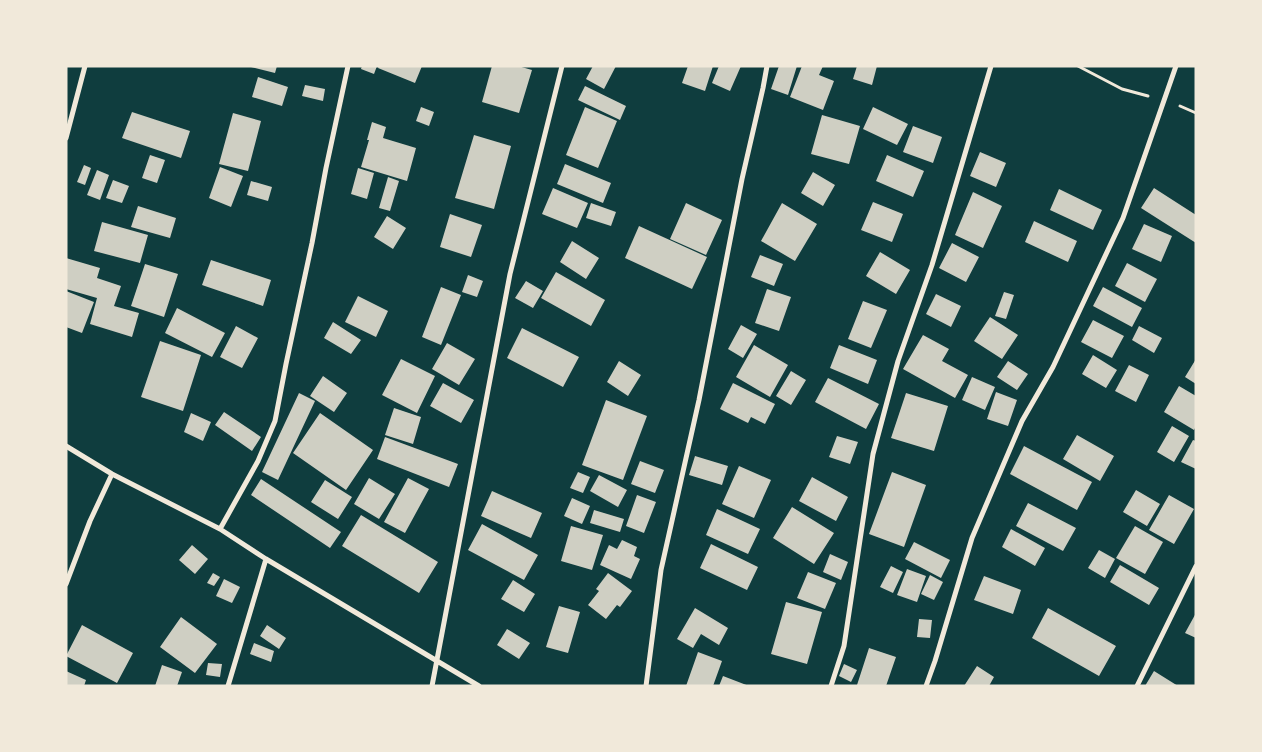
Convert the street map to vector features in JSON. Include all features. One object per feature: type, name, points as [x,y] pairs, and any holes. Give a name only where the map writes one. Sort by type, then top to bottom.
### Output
[{"type":"street","points":[[66,138],[85,66]]},
{"type":"street","points":[[220,529],[258,461],[276,420],[348,66]]},
{"type":"street","points":[[432,686],[510,274],[562,66]]},
{"type":"street","points":[[646,686],[661,570],[699,400],[742,179],[767,66]]},
{"type":"street","points":[[831,686],[844,646],[873,454],[898,361],[932,265],[991,66]]},
{"type":"street","points":[[926,686],[972,538],[1022,421],[1053,367],[1123,218],[1176,66]]},
{"type":"street","points":[[66,446],[112,474],[220,529],[266,559],[479,686]]},
{"type":"street","points":[[66,584],[90,521],[112,474]]},
{"type":"street","points":[[228,686],[266,559]]},
{"type":"street","points":[[1137,686],[1196,566]]},
{"type":"path","points":[[1078,66],[1122,89],[1164,100],[1196,113]]},
{"type":"building","points":[[247,66],[277,66],[275,73]]},
{"type":"building","points":[[362,66],[377,66],[374,74],[361,69]]},
{"type":"building","points":[[379,66],[422,66],[415,83],[378,68]]},
{"type":"building","points":[[492,66],[518,66],[532,70],[519,113],[482,102]]},
{"type":"building","points":[[593,66],[616,66],[604,89],[586,79]]},
{"type":"building","points":[[688,66],[713,66],[705,91],[682,83]]},
{"type":"building","points":[[719,66],[741,66],[730,91],[712,83]]},
{"type":"building","points":[[779,66],[797,66],[788,95],[771,89]]},
{"type":"building","points":[[802,66],[823,66],[819,75],[834,81],[823,110],[790,97]]},
{"type":"building","points":[[857,66],[877,66],[872,85],[853,79]]},
{"type":"building","points":[[258,77],[288,87],[282,106],[252,97]]},
{"type":"building","points":[[305,85],[325,89],[323,101],[302,96]]},
{"type":"building","points":[[585,86],[626,106],[620,120],[578,100]]},
{"type":"building","points":[[421,107],[434,112],[429,126],[416,121]]},
{"type":"building","points":[[585,107],[617,121],[598,168],[566,155]]},
{"type":"building","points":[[873,107],[908,124],[897,145],[863,129]]},
{"type":"building","points":[[132,112],[190,131],[181,158],[122,138]]},
{"type":"building","points":[[233,113],[261,121],[248,171],[219,164]]},
{"type":"building","points":[[822,115],[860,126],[849,164],[811,154]]},
{"type":"building","points":[[372,122],[386,127],[383,138],[416,148],[407,181],[361,167]]},
{"type":"building","points":[[913,126],[942,137],[933,163],[903,152]]},
{"type":"building","points":[[474,135],[511,146],[494,209],[455,198]]},
{"type":"building","points":[[980,152],[1006,163],[996,187],[970,176]]},
{"type":"building","points":[[150,155],[165,160],[157,183],[142,178]]},
{"type":"building","points":[[887,155],[924,171],[913,197],[876,181]]},
{"type":"building","points":[[565,164],[611,183],[603,203],[557,184]]},
{"type":"building","points":[[84,165],[91,168],[85,185],[77,182]]},
{"type":"building","points":[[220,167],[243,176],[231,207],[209,198]]},
{"type":"building","points":[[358,168],[374,173],[367,199],[351,194]]},
{"type":"building","points":[[97,170],[109,175],[100,200],[87,195]]},
{"type":"building","points":[[813,172],[835,185],[823,206],[801,193]]},
{"type":"building","points":[[388,177],[399,181],[390,211],[379,208]]},
{"type":"building","points":[[113,180],[129,186],[122,203],[106,198]]},
{"type":"building","points":[[251,181],[272,187],[268,201],[247,195]]},
{"type":"building","points":[[553,188],[588,203],[577,228],[542,214]]},
{"type":"building","points":[[1154,188],[1196,215],[1196,243],[1141,208]]},
{"type":"building","points":[[1059,189],[1102,210],[1093,230],[1050,210]]},
{"type":"building","points":[[973,192],[1002,206],[983,248],[955,235]]},
{"type":"building","points":[[873,202],[903,214],[892,242],[861,230]]},
{"type":"building","points":[[591,203],[616,212],[611,226],[586,218]]},
{"type":"building","points":[[686,203],[722,220],[706,255],[670,239]]},
{"type":"building","points":[[782,203],[817,224],[795,261],[761,241]]},
{"type":"building","points":[[138,206],[176,218],[170,238],[131,227]]},
{"type":"building","points":[[450,214],[482,225],[471,257],[440,247]]},
{"type":"building","points":[[387,216],[406,228],[393,249],[374,237]]},
{"type":"building","points":[[1034,221],[1077,241],[1068,262],[1025,242]]},
{"type":"building","points":[[102,222],[148,235],[140,263],[94,251]]},
{"type":"building","points":[[1144,224],[1172,236],[1161,262],[1132,249]]},
{"type":"building","points":[[639,226],[707,257],[692,289],[625,258]]},
{"type":"building","points":[[572,241],[599,258],[586,279],[560,262]]},
{"type":"building","points":[[952,243],[979,257],[966,282],[939,268]]},
{"type":"building","points":[[880,252],[910,270],[896,294],[866,276]]},
{"type":"building","points":[[760,255],[783,264],[774,286],[751,277]]},
{"type":"building","points":[[66,258],[100,268],[97,278],[121,286],[114,306],[139,313],[132,337],[90,324],[97,298],[66,289]]},
{"type":"building","points":[[211,260],[271,280],[263,306],[202,285]]},
{"type":"building","points":[[1127,263],[1157,279],[1145,302],[1115,286]]},
{"type":"building","points":[[145,264],[178,274],[164,317],[131,306]]},
{"type":"building","points":[[556,272],[605,300],[591,326],[541,298]]},
{"type":"building","points":[[468,275],[483,281],[477,297],[462,292]]},
{"type":"building","points":[[526,281],[543,291],[533,308],[515,298]]},
{"type":"building","points":[[441,287],[461,295],[441,345],[422,337]]},
{"type":"building","points":[[1103,287],[1142,308],[1132,327],[1093,306]]},
{"type":"building","points":[[767,289],[791,297],[779,331],[755,323]]},
{"type":"building","points":[[66,291],[94,302],[82,333],[66,327]]},
{"type":"building","points":[[1004,292],[1014,295],[1006,319],[995,316]]},
{"type":"building","points":[[936,294],[961,306],[951,327],[926,314]]},
{"type":"building","points":[[358,296],[388,311],[376,337],[345,322]]},
{"type":"building","points":[[863,301],[887,310],[871,348],[848,339]]},
{"type":"building","points":[[177,308],[225,333],[212,357],[165,333]]},
{"type":"building","points":[[990,317],[1018,335],[1002,359],[974,341]]},
{"type":"building","points":[[1093,320],[1124,336],[1112,358],[1081,342]]},
{"type":"building","points":[[333,322],[361,340],[351,354],[324,338]]},
{"type":"building","points":[[741,325],[757,334],[743,358],[728,349]]},
{"type":"building","points":[[236,326],[258,338],[242,368],[220,357]]},
{"type":"building","points":[[1139,326],[1162,338],[1154,353],[1132,340]]},
{"type":"building","points":[[522,328],[579,357],[563,387],[507,358]]},
{"type":"building","points":[[923,335],[949,349],[942,361],[968,375],[955,398],[903,369]]},
{"type":"building","points":[[160,341],[201,355],[183,411],[141,397]]},
{"type":"building","points":[[447,343],[475,359],[459,385],[432,369]]},
{"type":"building","points":[[754,345],[788,365],[770,397],[736,377]]},
{"type":"building","points":[[839,345],[877,360],[868,384],[830,368]]},
{"type":"building","points":[[1093,355],[1117,370],[1106,388],[1082,374]]},
{"type":"building","points":[[401,359],[435,376],[417,413],[382,395]]},
{"type":"building","points":[[1196,359],[1196,384],[1185,377]]},
{"type":"building","points":[[619,361],[641,375],[628,396],[607,382]]},
{"type":"building","points":[[1008,361],[1028,374],[1017,390],[997,377]]},
{"type":"building","points":[[1129,365],[1149,375],[1136,402],[1115,391]]},
{"type":"building","points":[[791,371],[806,380],[791,405],[776,396]]},
{"type":"building","points":[[323,376],[347,393],[334,412],[310,396]]},
{"type":"building","points":[[972,377],[995,387],[985,410],[962,400]]},
{"type":"building","points":[[828,378],[879,404],[866,429],[815,402]]},
{"type":"building","points":[[443,383],[474,400],[461,423],[430,406]]},
{"type":"building","points":[[733,383],[775,404],[765,424],[751,417],[748,423],[720,409]]},
{"type":"building","points":[[1179,386],[1196,396],[1196,426],[1194,430],[1164,412]]},
{"type":"building","points":[[996,392],[1017,400],[1008,426],[987,419]]},
{"type":"building","points":[[299,393],[315,401],[278,480],[262,472]]},
{"type":"building","points":[[906,393],[948,406],[934,451],[891,438]]},
{"type":"building","points":[[606,400],[647,416],[623,480],[582,465]]},
{"type":"building","points":[[394,408],[421,417],[413,444],[385,435]]},
{"type":"building","points":[[224,412],[261,437],[252,451],[215,425]]},
{"type":"building","points":[[191,413],[211,422],[203,441],[184,432]]},
{"type":"building","points":[[320,413],[373,450],[346,490],[293,453]]},
{"type":"building","points":[[1172,426],[1189,436],[1174,462],[1157,452]]},
{"type":"building","points":[[1077,435],[1114,456],[1100,481],[1063,459]]},
{"type":"building","points":[[837,436],[858,442],[850,464],[829,457]]},
{"type":"building","points":[[385,437],[458,464],[449,487],[377,459]]},
{"type":"building","points":[[1193,440],[1196,441],[1196,469],[1181,462]]},
{"type":"building","points":[[1024,446],[1092,482],[1077,510],[1010,474]]},
{"type":"building","points":[[695,456],[728,466],[722,485],[689,475]]},
{"type":"building","points":[[640,461],[664,470],[655,493],[631,484]]},
{"type":"building","points":[[739,466],[771,480],[754,518],[722,504]]},
{"type":"building","points":[[578,472],[590,477],[583,493],[570,488]]},
{"type":"building","points":[[892,472],[926,485],[904,547],[869,534]]},
{"type":"building","points":[[599,475],[627,490],[618,507],[590,491]]},
{"type":"building","points":[[812,477],[848,497],[836,521],[799,501]]},
{"type":"building","points":[[369,478],[395,494],[379,519],[354,504]]},
{"type":"building","points":[[408,478],[429,489],[405,533],[384,522]]},
{"type":"building","points":[[261,479],[341,532],[330,548],[251,495]]},
{"type":"building","points":[[325,480],[352,497],[338,519],[311,502]]},
{"type":"building","points":[[1136,490],[1160,504],[1147,526],[1123,512]]},
{"type":"building","points":[[492,491],[542,513],[531,538],[481,516]]},
{"type":"building","points":[[637,495],[656,502],[644,533],[626,526]]},
{"type":"building","points":[[1169,495],[1194,509],[1174,544],[1149,530]]},
{"type":"building","points":[[572,498],[590,506],[582,524],[564,516]]},
{"type":"building","points":[[1028,503],[1076,528],[1063,551],[1016,526]]},
{"type":"building","points":[[792,507],[834,533],[814,564],[773,538]]},
{"type":"building","points":[[717,509],[760,529],[748,554],[706,535]]},
{"type":"building","points":[[594,510],[624,519],[620,532],[590,523]]},
{"type":"building","points":[[361,515],[438,562],[419,593],[342,546]]},
{"type":"building","points":[[482,524],[538,555],[524,580],[468,550]]},
{"type":"building","points":[[571,526],[603,535],[592,570],[561,561]]},
{"type":"building","points":[[1135,526],[1163,542],[1145,574],[1116,558]]},
{"type":"building","points":[[1011,529],[1045,548],[1035,566],[1002,547]]},
{"type":"building","points":[[622,540],[637,547],[634,556],[640,559],[631,579],[600,565],[609,545],[617,549]]},
{"type":"building","points":[[914,542],[950,560],[941,578],[905,559]]},
{"type":"building","points":[[711,544],[758,567],[747,590],[700,568]]},
{"type":"building","points":[[192,545],[208,559],[195,574],[179,560]]},
{"type":"building","points":[[1099,550],[1115,559],[1105,578],[1088,568]]},
{"type":"building","points":[[830,554],[848,562],[841,580],[823,572]]},
{"type":"building","points":[[1120,565],[1159,588],[1149,605],[1110,582]]},
{"type":"building","points":[[891,566],[903,572],[893,593],[880,587]]},
{"type":"building","points":[[907,569],[926,576],[917,602],[897,595]]},
{"type":"building","points":[[808,572],[836,583],[825,609],[797,598]]},
{"type":"building","points":[[213,573],[220,577],[214,586],[207,583]]},
{"type":"building","points":[[608,573],[632,591],[620,607],[617,605],[606,619],[588,605],[599,591],[596,589]]},
{"type":"building","points":[[930,575],[943,582],[934,600],[921,594]]},
{"type":"building","points":[[984,576],[1021,590],[1013,614],[974,600]]},
{"type":"building","points":[[224,579],[240,587],[232,603],[216,596]]},
{"type":"building","points":[[513,580],[535,594],[524,612],[501,599]]},
{"type":"building","points":[[786,602],[822,612],[807,664],[771,654]]},
{"type":"building","points":[[559,606],[580,612],[568,653],[546,647]]},
{"type":"building","points":[[695,608],[728,628],[719,645],[701,634],[693,648],[677,639]]},
{"type":"building","points":[[1048,608],[1116,646],[1099,676],[1032,638]]},
{"type":"building","points":[[1196,613],[1196,638],[1185,633]]},
{"type":"building","points":[[181,617],[217,644],[195,673],[160,647]]},
{"type":"building","points":[[919,619],[932,620],[930,638],[917,637]]},
{"type":"building","points":[[82,625],[133,653],[117,683],[66,656]]},
{"type":"building","points":[[267,625],[286,638],[279,649],[260,636]]},
{"type":"building","points":[[507,629],[530,643],[519,659],[497,645]]},
{"type":"building","points":[[254,643],[274,651],[271,662],[250,654]]},
{"type":"building","points":[[869,648],[896,657],[886,686],[857,685]]},
{"type":"building","points":[[698,652],[722,661],[713,686],[686,686]]},
{"type":"building","points":[[208,663],[222,664],[220,677],[206,675]]},
{"type":"building","points":[[844,664],[857,670],[851,682],[839,676]]},
{"type":"building","points":[[162,665],[182,672],[177,686],[155,686]]},
{"type":"building","points":[[977,666],[994,677],[989,686],[964,686]]},
{"type":"building","points":[[66,671],[86,680],[84,686],[66,686]]},
{"type":"building","points":[[1154,671],[1178,686],[1145,686]]},
{"type":"building","points":[[723,676],[749,686],[719,686]]}]
